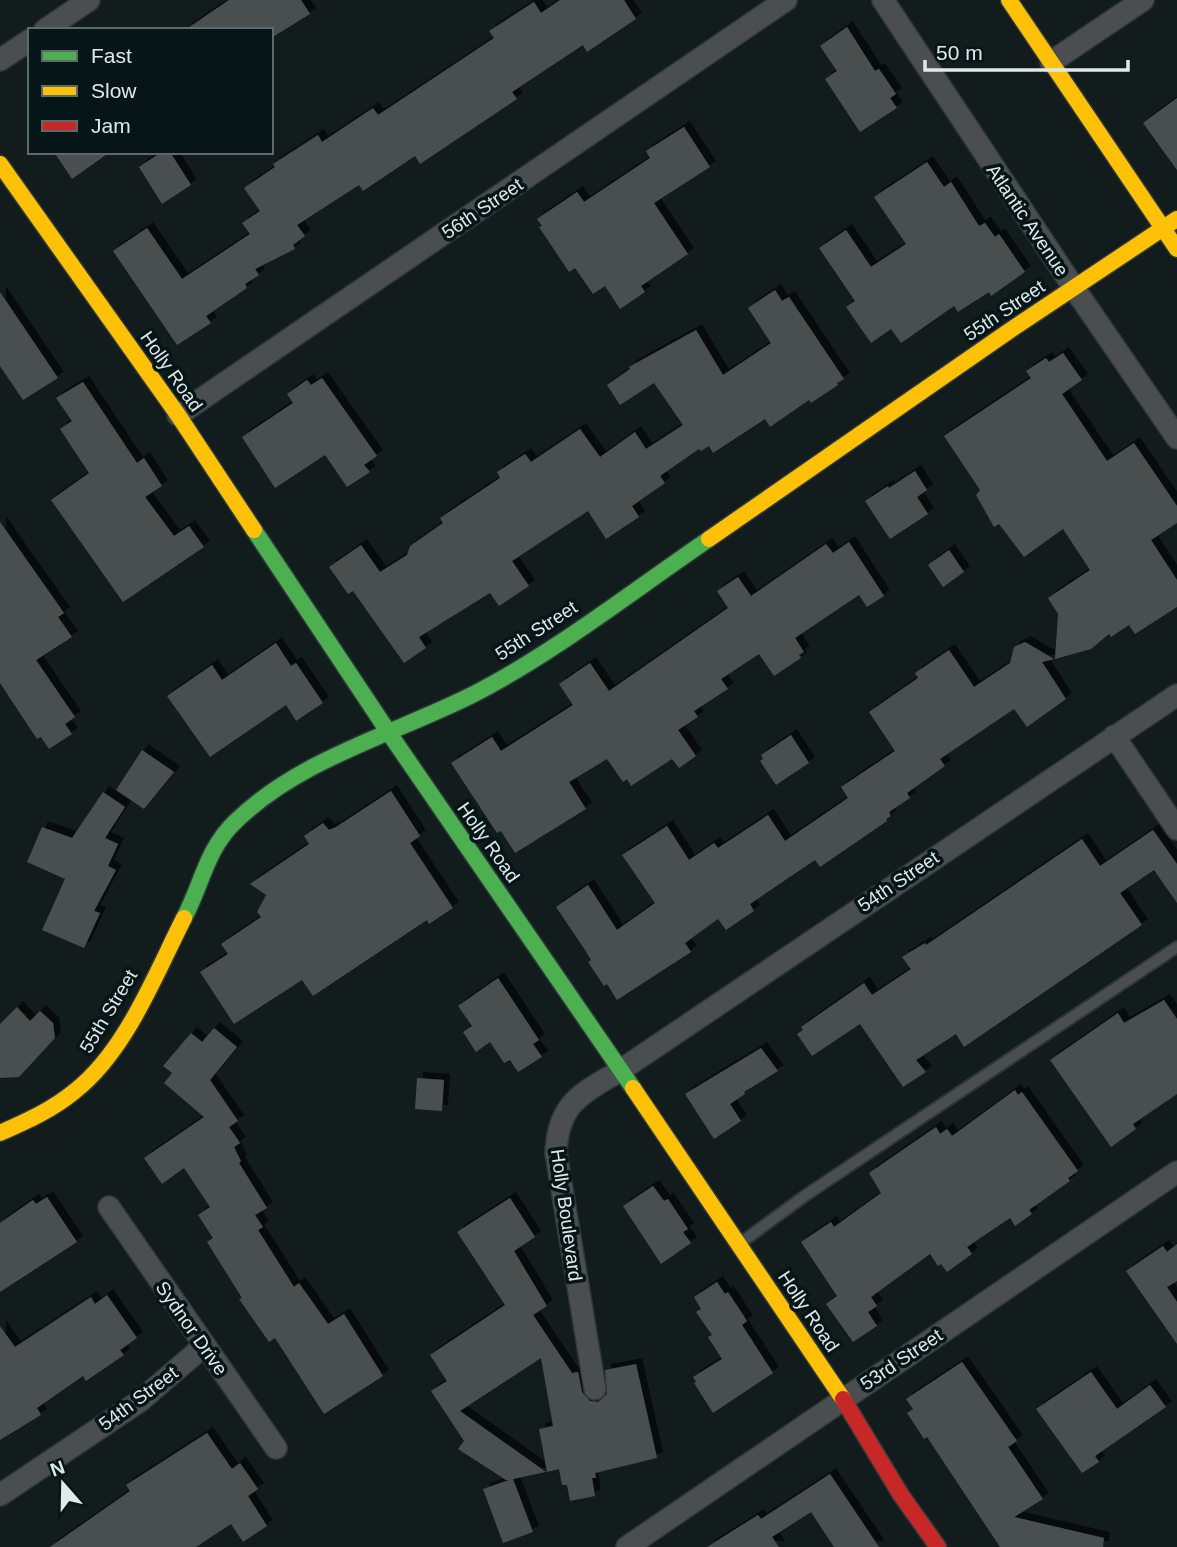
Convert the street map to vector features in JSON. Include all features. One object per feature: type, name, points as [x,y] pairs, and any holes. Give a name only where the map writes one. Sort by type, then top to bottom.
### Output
[{"type":"main road","points":[[1009,0],[1177,249]]},
{"type":"main road","name":"Holly Road","points":[[0,164],[178,415],[389,733],[739,1244],[843,1399],[901,1495],[939,1547]]},
{"type":"main road","name":"55th Street","points":[[0,1133],[46,1112],[77,1090],[104,1063],[129,1025],[183,920],[202,871],[215,847],[235,821],[282,785],[325,761],[474,694],[533,660],[1177,219]]},
{"type":"street","points":[[48,28],[89,0]]},
{"type":"street","name":"56th Street","points":[[178,415],[786,0]]},
{"type":"street","name":"Atlantic Avenue","points":[[883,0],[1177,438]]},
{"type":"street","points":[[1051,62],[1143,0]]},
{"type":"street","points":[[0,60],[28,41]]},
{"type":"street","name":"54th Street","points":[[621,1070],[1177,695]]},
{"type":"street","points":[[1114,736],[1177,829]]},
{"type":"street","name":"Holly Boulevard","points":[[596,1389],[556,1153],[557,1136],[563,1115],[577,1097],[621,1070]]},
{"type":"street","name":"53rd Street","points":[[627,1547],[1177,1172]]},
{"type":"street","name":"Sydnor Drive","points":[[109,1207],[276,1448]]},
{"type":"street","name":"54th Street","points":[[0,1495],[140,1401],[205,1345]]},
{"type":"lane","points":[[739,1244],[806,1195],[1177,947]]},
{"type":"building","points":[[229,0],[301,0],[310,14],[273,37],[273,28],[188,28]]},
{"type":"building","points":[[560,0],[624,0],[636,19],[587,52],[583,45],[512,92],[517,99],[420,164],[415,156],[363,191],[359,185],[297,225],[305,236],[293,245],[295,249],[255,269],[259,275],[245,284],[247,288],[206,316],[211,323],[177,345],[113,251],[147,228],[182,279],[250,234],[242,223],[260,211],[244,188],[275,167],[273,164],[318,135],[322,142],[373,108],[378,115],[494,38],[489,31],[534,2],[541,13]]},
{"type":"building","points":[[847,27],[875,71],[879,69],[896,94],[890,98],[897,108],[860,132],[825,79],[837,71],[820,46]]},
{"type":"building","points":[[1177,98],[1177,170],[1143,123]]},
{"type":"building","points":[[684,127],[710,167],[654,203],[688,254],[641,286],[645,292],[620,309],[605,286],[593,294],[575,268],[569,272],[539,227],[542,226],[537,219],[577,192],[584,202],[650,158],[646,151]]},
{"type":"building","points":[[55,154],[107,154],[72,179]]},
{"type":"building","points":[[159,154],[171,154],[191,185],[162,204],[139,167]]},
{"type":"building","points":[[927,162],[944,187],[951,182],[979,226],[985,223],[995,237],[999,234],[1025,272],[991,296],[989,292],[958,312],[954,306],[901,343],[891,329],[871,343],[846,307],[855,301],[819,248],[846,230],[871,267],[906,244],[874,197]]},
{"type":"building","points":[[775,290],[782,301],[789,297],[844,379],[811,403],[809,400],[770,427],[765,419],[713,453],[709,446],[701,451],[699,449],[660,476],[665,483],[632,506],[639,517],[606,539],[588,511],[512,561],[529,586],[499,606],[490,593],[419,637],[426,648],[404,663],[353,591],[348,594],[329,567],[361,545],[380,572],[407,555],[410,546],[443,523],[440,518],[500,478],[497,472],[525,454],[531,462],[580,429],[600,457],[635,432],[646,449],[683,425],[654,383],[620,405],[607,385],[630,369],[629,367],[696,330],[723,375],[771,343],[748,308]]},
{"type":"building","points":[[0,292],[58,378],[23,400],[0,366]]},
{"type":"building","points":[[1063,353],[1082,380],[1062,394],[1107,461],[1134,443],[1177,506],[1177,523],[1151,540],[1177,580],[1177,607],[1135,634],[1129,625],[1111,637],[1109,634],[1091,649],[1055,659],[1058,614],[1048,598],[1090,570],[1063,529],[1024,557],[999,524],[994,527],[976,495],[980,490],[944,436],[1031,378],[1026,371],[1046,358],[1049,362]]},
{"type":"building","points":[[322,378],[377,456],[364,465],[370,472],[347,487],[325,455],[275,488],[242,437],[293,403],[287,394],[307,380],[311,385]]},
{"type":"building","points":[[83,382],[137,463],[144,458],[162,486],[145,497],[174,536],[189,526],[204,547],[123,602],[51,500],[89,473],[60,429],[72,421],[56,398]]},
{"type":"building","points":[[915,471],[927,490],[917,497],[928,514],[890,539],[865,501]]},
{"type":"building","points":[[0,522],[64,613],[58,617],[72,637],[36,660],[75,717],[65,724],[72,734],[49,749],[41,737],[37,739],[0,683]]},
{"type":"building","points":[[849,542],[884,596],[867,607],[859,595],[795,638],[804,652],[799,655],[801,658],[774,676],[759,654],[721,679],[728,689],[694,711],[698,717],[678,730],[696,756],[679,768],[672,759],[631,786],[627,779],[623,782],[607,759],[569,782],[586,809],[515,853],[501,831],[497,833],[451,763],[492,737],[501,751],[573,705],[559,684],[590,663],[609,691],[728,608],[717,591],[738,577],[751,596],[826,544],[833,553]]},
{"type":"building","points":[[949,550],[964,572],[943,587],[928,565]]},
{"type":"building","points":[[1025,642],[1054,659],[1042,662],[1066,699],[1027,727],[1014,709],[940,759],[945,766],[907,793],[910,798],[889,812],[891,816],[887,821],[820,867],[815,860],[750,904],[754,911],[726,930],[718,919],[685,943],[691,952],[617,1000],[607,984],[604,986],[588,962],[591,960],[585,950],[556,907],[588,885],[617,930],[655,903],[622,855],[667,826],[689,860],[714,843],[718,848],[768,815],[785,841],[848,798],[841,787],[895,751],[869,712],[918,678],[915,673],[949,650],[974,687],[1010,663],[1014,647]]},
{"type":"building","points":[[276,643],[291,666],[296,663],[323,703],[296,721],[286,705],[210,757],[167,696],[212,665],[222,680]]},
{"type":"building","points":[[791,735],[809,763],[776,785],[760,761],[763,759],[761,755]]},
{"type":"building","points":[[142,750],[174,772],[144,809],[116,790]]},
{"type":"building","points":[[391,791],[420,836],[410,843],[453,908],[429,924],[427,920],[313,996],[302,980],[234,1024],[200,972],[228,954],[221,944],[261,917],[257,912],[266,895],[250,884],[309,844],[304,836],[323,823],[329,830],[336,827]]},
{"type":"building","points":[[103,792],[125,807],[105,838],[118,844],[108,866],[116,870],[94,911],[100,913],[84,948],[42,930],[65,879],[27,862],[42,827],[72,838]]},
{"type":"building","points":[[1153,830],[1177,864],[1177,903],[1154,870],[1120,893],[1142,925],[964,1047],[956,1034],[916,1060],[926,1072],[903,1087],[860,1024],[812,1056],[797,1034],[803,1030],[801,1027],[864,983],[872,995],[911,969],[902,957],[925,943],[926,945],[1082,839],[1100,866]]},
{"type":"building","points":[[498,978],[539,1040],[533,1044],[542,1057],[518,1072],[510,1060],[504,1063],[490,1042],[476,1052],[463,1032],[472,1026],[458,1006]]},
{"type":"building","points":[[1164,1000],[1177,1019],[1177,1094],[1133,1124],[1136,1129],[1111,1147],[1050,1060],[1118,1013],[1124,1023]]},
{"type":"building","points":[[17,1007],[30,1021],[40,1011],[53,1023],[55,1038],[19,1077],[0,1078],[0,1024]]},
{"type":"building","points":[[214,1028],[237,1047],[210,1080],[238,1121],[229,1127],[240,1143],[234,1147],[241,1161],[239,1163],[267,1208],[255,1215],[263,1227],[258,1230],[294,1287],[299,1283],[328,1324],[344,1314],[383,1376],[324,1414],[275,1338],[269,1342],[239,1299],[242,1298],[207,1242],[213,1238],[198,1215],[210,1207],[184,1168],[162,1184],[144,1158],[204,1117],[164,1083],[172,1073],[163,1066],[191,1033],[202,1042]]},
{"type":"building","points":[[761,1048],[778,1071],[730,1104],[741,1121],[714,1139],[685,1094]]},
{"type":"building","points":[[417,1078],[444,1080],[442,1111],[415,1109]]},
{"type":"building","points":[[1015,1090],[1018,1095],[1022,1092],[1078,1171],[1068,1178],[1070,1181],[1029,1210],[1032,1214],[1015,1226],[1010,1218],[967,1247],[972,1254],[947,1272],[941,1264],[938,1266],[930,1254],[871,1297],[877,1306],[868,1312],[877,1326],[853,1342],[826,1304],[837,1296],[801,1242],[831,1222],[834,1227],[881,1193],[869,1173],[936,1127],[940,1134],[947,1129],[952,1136]]},
{"type":"building","points":[[653,1186],[664,1201],[668,1199],[688,1229],[683,1232],[691,1243],[661,1264],[623,1206]]},
{"type":"building","points":[[47,1197],[77,1242],[0,1292],[0,1223],[33,1200],[36,1204]]},
{"type":"building","points":[[510,1198],[535,1237],[514,1251],[547,1306],[533,1315],[572,1373],[578,1372],[582,1392],[590,1401],[598,1402],[607,1394],[605,1370],[636,1364],[657,1458],[595,1473],[596,1478],[592,1478],[595,1496],[570,1501],[567,1485],[562,1485],[559,1469],[547,1472],[539,1429],[553,1426],[541,1358],[460,1411],[546,1472],[513,1479],[533,1532],[503,1543],[483,1489],[509,1480],[458,1449],[464,1441],[431,1391],[447,1381],[430,1355],[505,1305],[457,1232]]},
{"type":"building","points":[[1177,1244],[1177,1281],[1167,1287],[1177,1302],[1177,1344],[1126,1271],[1163,1246],[1167,1252]]},
{"type":"building","points":[[717,1282],[725,1294],[728,1292],[747,1321],[742,1325],[773,1373],[713,1413],[693,1377],[722,1359],[708,1337],[712,1335],[696,1312],[701,1309],[694,1297]]},
{"type":"building","points":[[107,1295],[137,1338],[120,1350],[124,1355],[86,1381],[83,1376],[37,1408],[41,1415],[0,1440],[0,1326],[15,1347],[91,1297],[95,1304]]},
{"type":"building","points":[[962,1362],[1017,1441],[1008,1447],[1043,1499],[1014,1517],[1104,1538],[1103,1547],[1000,1547],[927,1437],[924,1439],[907,1413],[913,1409],[906,1399]]},
{"type":"building","points":[[1091,1372],[1117,1409],[1150,1385],[1166,1407],[1095,1456],[1099,1462],[1082,1473],[1036,1409]]},
{"type":"building","points":[[207,1433],[232,1469],[240,1463],[258,1489],[248,1496],[267,1526],[243,1542],[231,1524],[196,1547],[50,1547],[130,1491],[126,1485]]},
{"type":"building","points":[[830,1474],[879,1547],[834,1547],[811,1512],[772,1537],[779,1547],[707,1547],[758,1515],[761,1519]]},
{"type":"traffic: fast","points":[[254,530],[389,733],[633,1088]]},
{"type":"traffic: fast","points":[[184,918],[218,843],[236,821],[262,799],[319,764],[504,678],[564,640],[709,539]]},
{"type":"traffic: slow","points":[[1009,0],[1177,249]]},
{"type":"traffic: slow","points":[[0,164],[178,415],[254,530]]},
{"type":"traffic: slow","points":[[709,539],[1012,329],[1177,219]]},
{"type":"traffic: slow","points":[[0,1133],[57,1104],[93,1074],[138,1011],[184,918]]},
{"type":"traffic: slow","points":[[633,1088],[843,1399]]},
{"type":"traffic: jam","points":[[843,1399],[901,1495],[938,1547]]}]
